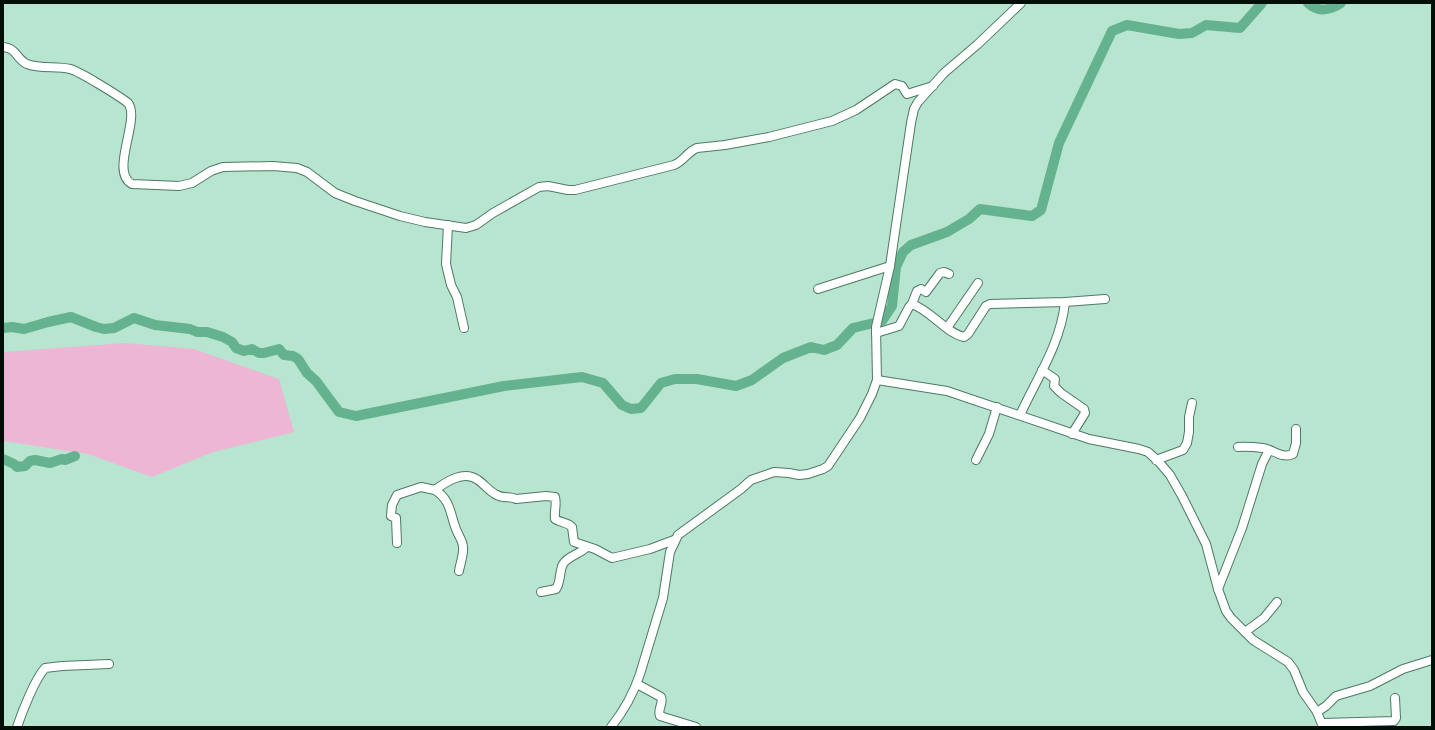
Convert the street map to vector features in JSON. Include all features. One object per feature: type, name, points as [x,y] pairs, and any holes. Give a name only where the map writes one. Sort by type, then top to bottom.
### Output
[{"type":"street","points":[[611,727],[637,684],[663,598],[670,552],[674,540],[683,530],[741,489],[751,480],[774,472],[799,475],[815,473],[828,466],[860,418],[877,380],[877,317],[890,266],[914,108],[944,73],[1022,3]]},
{"type":"street","points":[[3,47],[13,50],[20,59],[28,64],[72,70],[128,103],[131,108],[131,116],[124,160],[125,175],[128,181],[132,184],[185,186],[218,168],[230,166],[273,166],[297,168],[307,172],[335,193],[349,199],[400,216],[426,222],[466,228],[476,225],[493,213],[539,187],[548,186],[575,190],[674,165],[681,162],[697,148],[725,145],[769,137],[832,121],[856,110],[895,84],[902,86],[907,94],[933,86]]},
{"type":"street","points":[[448,225],[446,264],[451,284],[457,297],[464,328]]},
{"type":"street","points":[[818,289],[890,266]]},
{"type":"street","points":[[876,330],[899,326],[908,306],[912,304],[917,291],[921,289],[926,292],[940,273],[944,272],[950,274]]},
{"type":"street","points":[[947,328],[978,283]]},
{"type":"street","points":[[912,304],[947,328],[961,336],[966,336],[986,306],[990,304],[1065,302],[1106,299]]},
{"type":"street","points":[[1020,415],[1059,332],[1064,318],[1065,302]]},
{"type":"street","points":[[1042,370],[1055,379],[1054,386],[1059,391],[1084,409],[1085,413],[1072,434]]},
{"type":"street","points":[[877,380],[947,391],[1072,434],[1102,442],[1143,450],[1156,460],[1170,475],[1192,515],[1208,552],[1218,590],[1226,611],[1245,632],[1265,648],[1288,662],[1294,670],[1302,692],[1317,712],[1323,725],[1394,721],[1396,717],[1395,698]]},
{"type":"street","points":[[1156,460],[1182,450],[1187,443],[1192,402]]},
{"type":"street","points":[[976,460],[988,436],[997,407]]},
{"type":"street","points":[[1238,447],[1246,446],[1269,450],[1283,455],[1293,454],[1296,443],[1296,429]]},
{"type":"street","points":[[1218,590],[1242,528],[1262,464],[1269,450]]},
{"type":"street","points":[[435,490],[452,479],[471,476],[479,480],[494,494],[504,498],[511,496],[516,499],[546,496],[555,497],[556,519],[572,526],[574,542],[614,558],[650,549],[674,540]]},
{"type":"street","points":[[397,543],[396,518],[391,516],[392,505],[397,495],[421,487],[435,490],[444,496],[448,502],[454,518],[456,530],[463,546],[459,571]]},
{"type":"street","points":[[541,592],[556,589],[562,566],[570,557],[583,551],[587,547]]},
{"type":"street","points":[[1245,632],[1264,618],[1277,602]]},
{"type":"street","points":[[1317,712],[1326,706],[1336,696],[1370,686],[1403,669],[1432,660]]},
{"type":"street","points":[[17,727],[27,702],[45,668],[109,664]]},
{"type":"street","points":[[637,684],[661,696],[660,716],[696,727]]},
{"type":"shaded area","points":[[125,343],[194,349],[279,379],[294,432],[213,452],[152,477],[88,454],[3,441],[3,352]]},
{"type":"waterway","points":[[3,328],[12,327],[24,329],[71,317],[104,329],[114,328],[134,318],[155,325],[190,329],[197,332],[207,332],[223,337],[232,342],[236,348],[244,351],[252,349],[259,353],[264,353],[279,349],[284,355],[293,356],[298,359],[307,373],[316,381],[339,412],[356,416],[504,386],[582,377],[603,383],[622,405],[631,409],[641,408],[661,383],[675,379],[697,379],[736,386],[752,380],[783,358],[811,347],[824,350],[837,345],[853,328],[882,321],[892,306],[896,267],[903,252],[911,245],[947,232],[969,219],[980,209],[1032,216],[1041,210],[1059,143],[1112,31],[1127,25],[1179,34],[1192,33],[1206,25],[1240,28],[1262,3]]},
{"type":"waterway","points":[[1308,3],[1320,9],[1329,9],[1341,3]]},
{"type":"waterway","points":[[3,459],[17,467],[25,466],[30,461],[35,460],[50,463],[75,456]]}]
